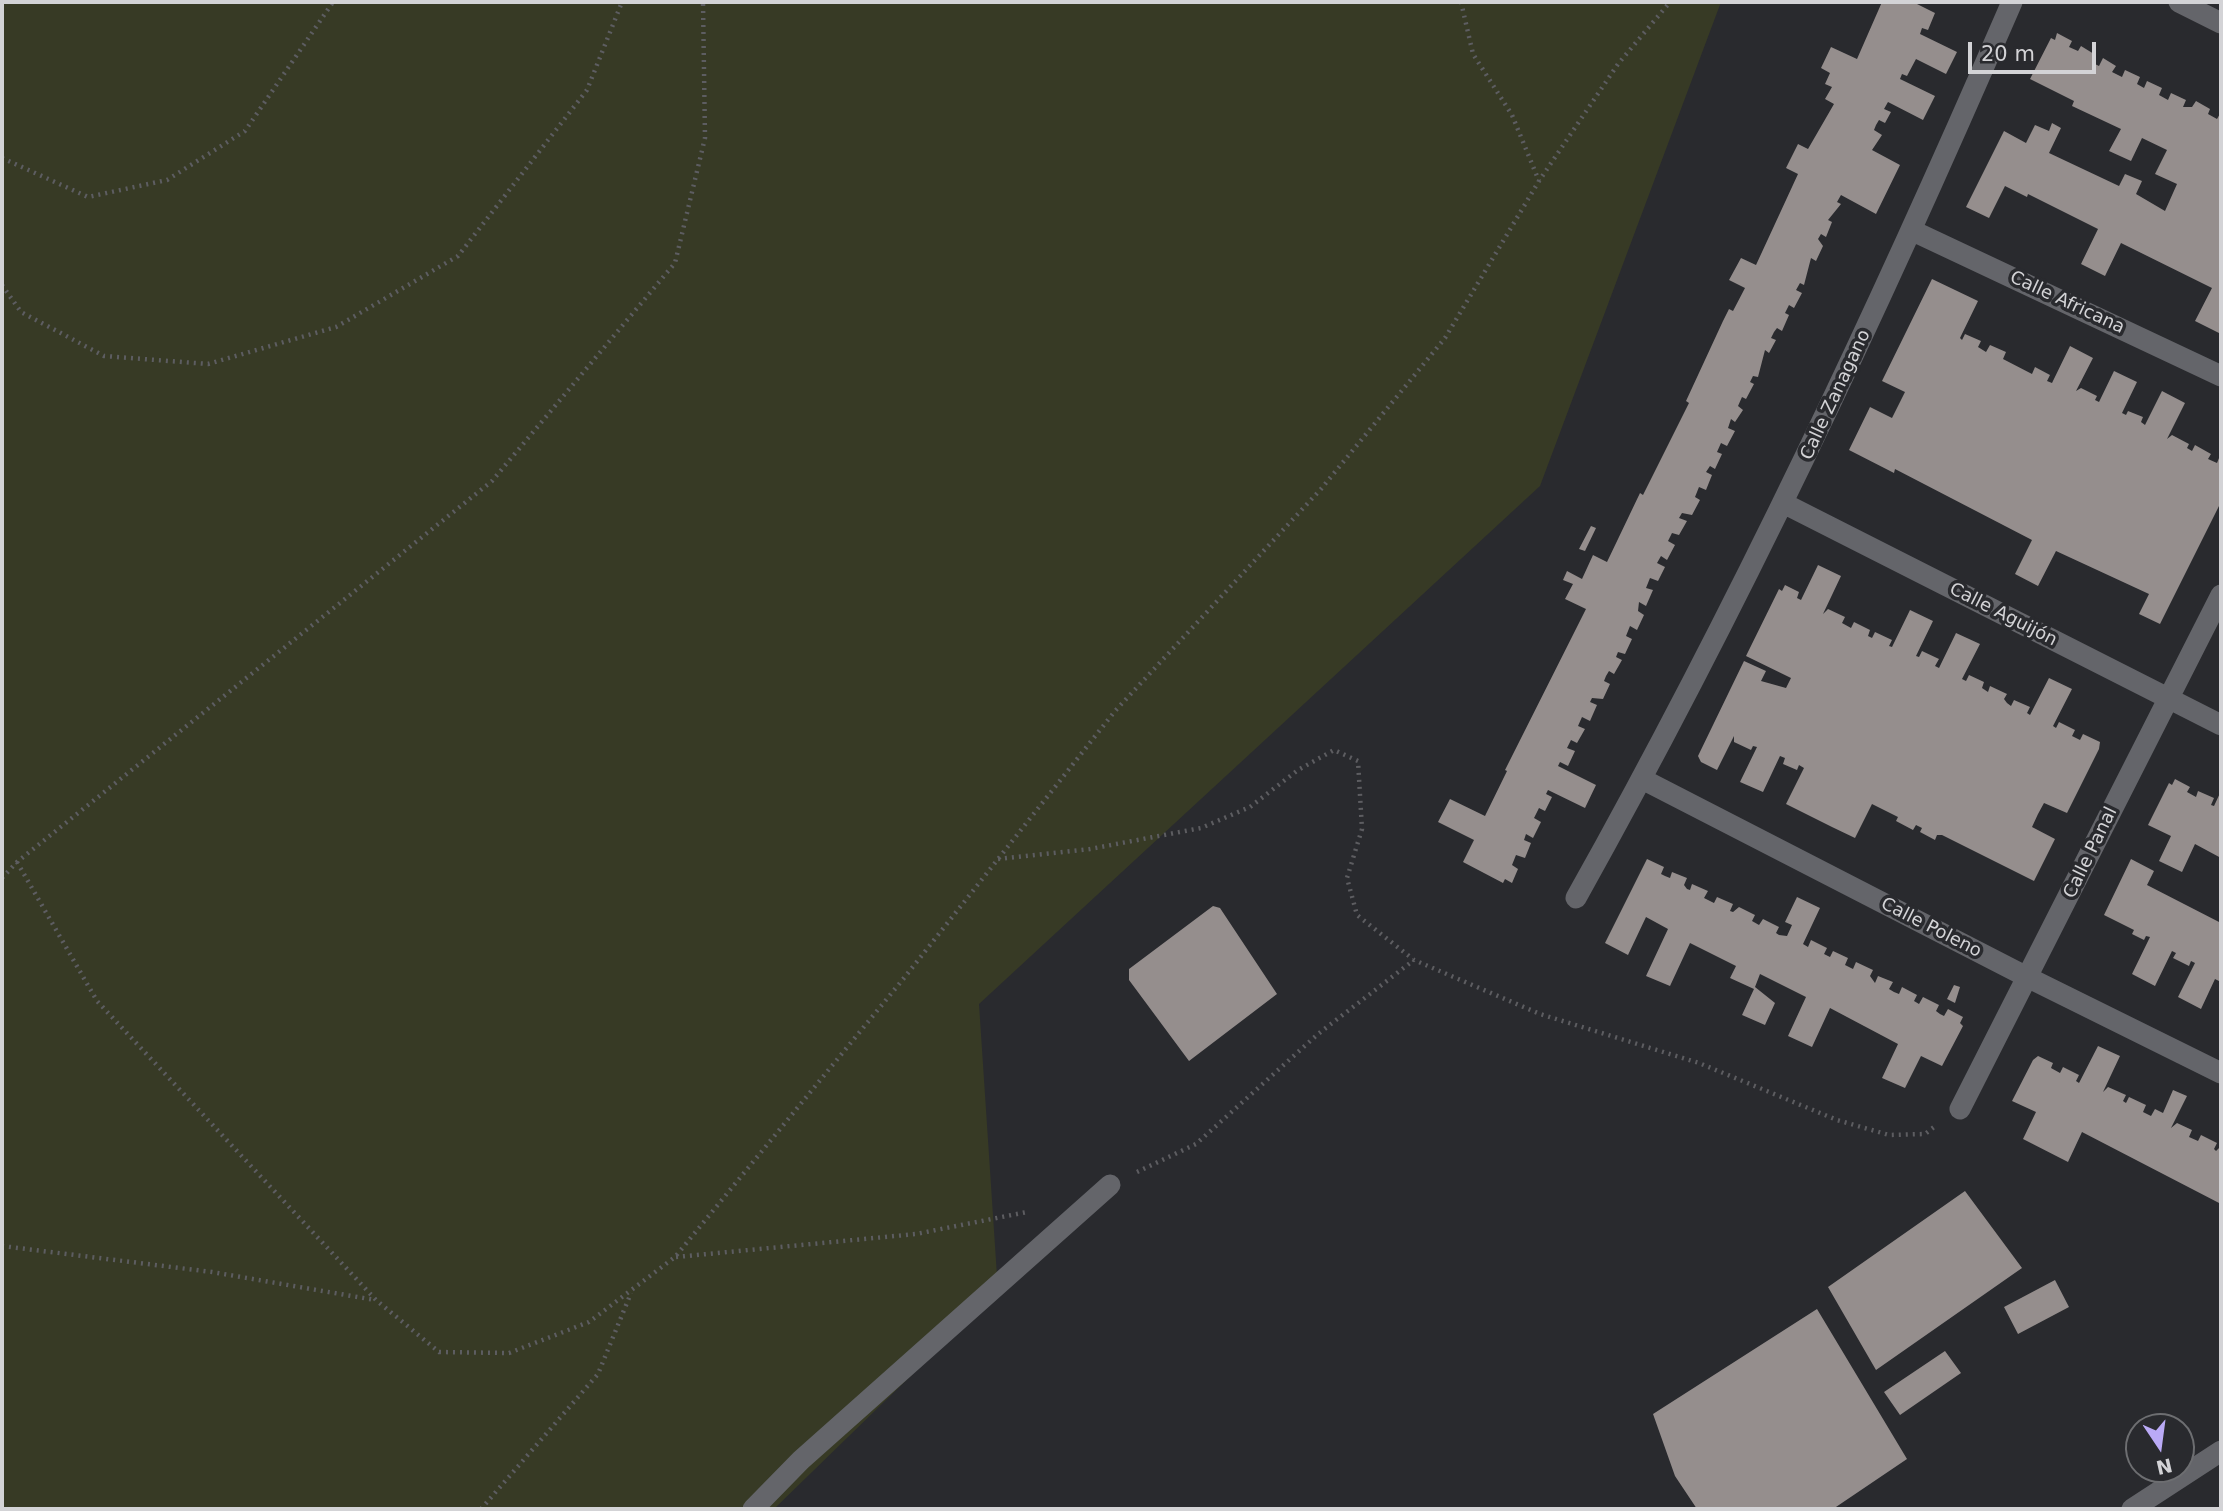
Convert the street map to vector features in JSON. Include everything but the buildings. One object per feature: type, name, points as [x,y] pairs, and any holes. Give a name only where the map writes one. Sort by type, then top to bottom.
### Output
[{"type":"street","name":"Calle Zanagano","points":[[1576,898],[1642,779],[1785,504],[1913,231],[2012,2]]},
{"type":"street","points":[[2179,2],[2221,23]]},
{"type":"street","name":"Calle Africana","points":[[1913,231],[2221,376]]},
{"type":"street","name":"Calle Aguijón","points":[[1785,504],[2221,725]]},
{"type":"street","name":"Calle Panal","points":[[1960,1110],[2221,595]]},
{"type":"street","name":"Calle Poleno","points":[[1642,779],[2029,978],[2221,1073]]},
{"type":"street","points":[[753,1509],[801,1460],[1110,1185]]},
{"type":"street","points":[[2132,1509],[2221,1451]]},
{"type":"path","points":[[2,158],[88,197],[167,180],[245,131],[333,2]]},
{"type":"path","points":[[2,285],[21,312],[104,356],[208,364],[336,327],[458,256],[587,90],[622,2]]},
{"type":"path","points":[[2,878],[17,862],[492,481],[674,264],[705,138],[703,2]]},
{"type":"path","points":[[1461,2],[1473,54],[1512,115],[1539,181]]},
{"type":"path","points":[[17,862],[97,1001],[376,1300],[439,1352],[509,1353],[589,1322],[675,1257],[1115,711],[1321,489],[1445,338],[1539,181],[1618,64],[1670,2]]},
{"type":"path","points":[[998,859],[1090,849],[1201,828],[1250,807],[1298,770],[1334,750],[1358,761],[1362,829],[1347,878],[1357,915],[1415,960],[1540,1014],[1699,1063],[1836,1120],[1889,1135],[1925,1133]]},
{"type":"path","points":[[1110,1185],[1196,1144],[1318,1034],[1415,960]]},
{"type":"path","points":[[675,1257],[916,1234],[1034,1210]]},
{"type":"path","points":[[2,1246],[212,1272],[376,1300]]},
{"type":"path","points":[[481,1509],[598,1374],[631,1292]]},
{"type":"green space","points":[[2,2],[1721,2],[1540,486],[979,1004],[998,1291],[774,1509],[2,1509]]}]
